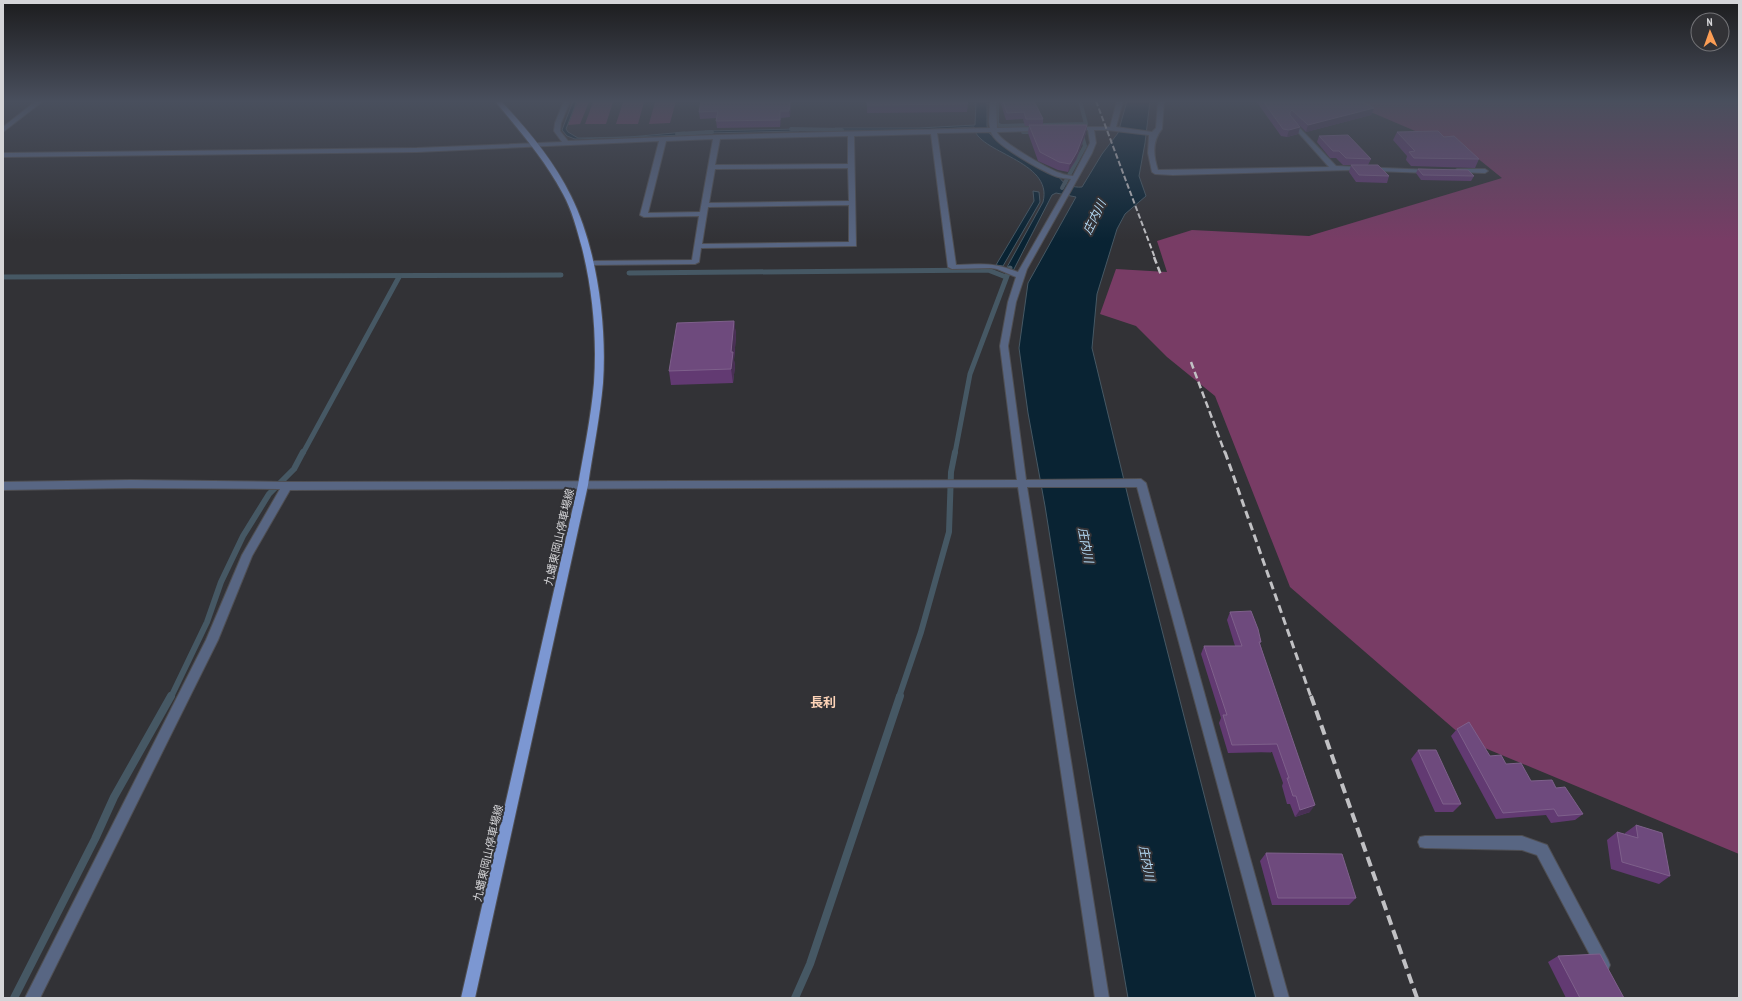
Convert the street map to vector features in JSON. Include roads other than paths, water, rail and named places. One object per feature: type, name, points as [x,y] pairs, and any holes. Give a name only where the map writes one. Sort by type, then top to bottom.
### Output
[{"type":"main road","name":"九蟠東岡山停車場線","points":[[468,998],[583,485],[594,422],[599,369],[599,322],[590,263],[567,194],[539,148]]},
{"type":"street","points":[[3,155],[409,150],[468,148]]},
{"type":"street","points":[[661,148],[644,215],[704,214]]},
{"type":"street","points":[[590,263],[695,262],[715,148]]},
{"type":"street","points":[[698,246],[853,244],[851,148]]},
{"type":"street","points":[[936,148],[952,267],[991,266],[1018,275]]},
{"type":"street","points":[[1009,148],[1058,175],[1073,180]]},
{"type":"street","points":[[1090,148],[1065,195],[1018,275],[1004,346],[1006,369],[1027,484],[1102,998]]},
{"type":"street","points":[[1151,148],[1154,172],[1188,173],[1334,168],[1434,171]]},
{"type":"street","points":[[1316,148],[1334,168]]},
{"type":"street","points":[[711,167],[852,166]]},
{"type":"street","points":[[1448,171],[1485,171]]},
{"type":"street","points":[[706,205],[852,203]]},
{"type":"street","points":[[3,486],[147,484],[283,486],[1141,483],[1282,998]]},
{"type":"street","points":[[32,998],[212,640],[247,554],[283,486]]},
{"type":"street","points":[[1425,842],[1522,843],[1542,850],[1610,978]]},
{"type":"water","name":"庄内川","points":[[994,148],[1012,148],[1059,177],[1066,184],[1082,187],[1107,148],[1144,148],[1139,176],[1146,196],[1125,214],[1117,229],[1097,294],[1092,348],[1130,505],[1256,998],[1128,998],[1075,694],[1045,506],[1028,413],[1019,348],[1028,283],[1076,197],[1056,193],[1052,195],[1013,271],[1006,269],[1043,202],[1043,188],[1037,176],[1013,158]]},
{"type":"water","points":[[1033,191],[1039,192],[1040,202],[1003,266],[996,265],[1034,201]]},
{"type":"waterway","points":[[1062,188],[1084,148]]},
{"type":"waterway","points":[[955,453],[970,374],[1010,268]]},
{"type":"waterway","points":[[629,273],[988,270],[1006,277]]},
{"type":"waterway","points":[[3,277],[561,275]]},
{"type":"waterway","points":[[303,453],[399,277]]},
{"type":"waterway","points":[[171,697],[207,622],[221,582],[243,536],[269,494],[294,469],[303,452]]},
{"type":"waterway","points":[[899,697],[921,632],[949,532],[951,472],[955,452]]},
{"type":"waterway","points":[[14,998],[95,839],[114,797],[171,696]]},
{"type":"waterway","points":[[795,998],[810,964],[900,696]]},
{"type":"railway","points":[[1114,148],[1155,258]]},
{"type":"railway","points":[[1154,257],[1161,275]]},
{"type":"railway","points":[[1191,362],[1225,453]]},
{"type":"railway","points":[[1225,452],[1311,697]]},
{"type":"railway","points":[[1311,696],[1417,998]]},
{"type":"district","name":"長利","points":[[823,702]]}]
